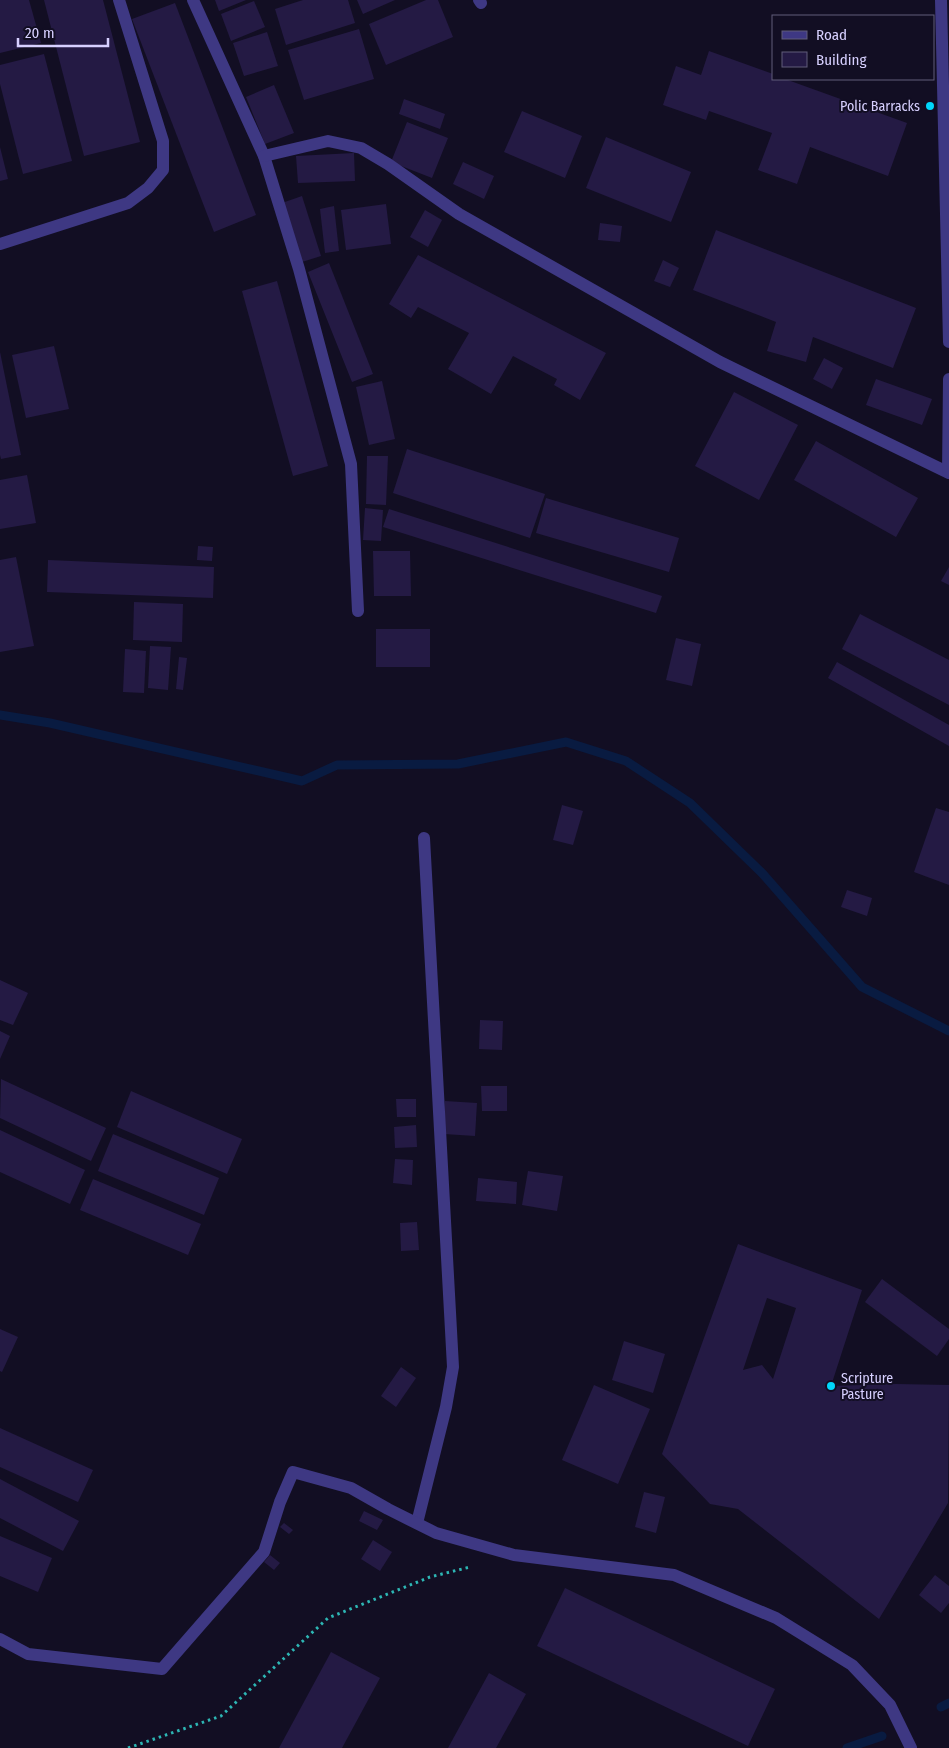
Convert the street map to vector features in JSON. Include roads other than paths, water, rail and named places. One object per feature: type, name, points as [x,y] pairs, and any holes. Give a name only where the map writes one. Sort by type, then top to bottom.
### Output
[{"type":"street","points":[[0,244],[128,203],[148,188],[164,170],[163,141],[119,0]]},
{"type":"street","points":[[193,0],[264,156],[299,269],[351,464],[358,611]]},
{"type":"street","points":[[941,0],[949,342]]},
{"type":"street","points":[[264,156],[328,141],[361,148],[388,164],[459,214],[720,362],[948,472],[949,379]]},
{"type":"street","points":[[417,1524],[446,1407],[453,1367],[424,838]]},
{"type":"street","points":[[0,1639],[28,1654],[162,1669],[264,1552],[280,1502],[293,1472],[351,1488],[436,1533],[514,1555],[674,1575],[776,1618],[852,1666],[890,1705],[911,1748]]},
{"type":"waterway","points":[[0,715],[50,723],[302,781],[337,765],[458,764],[566,742],[626,761],[690,803],[762,873],[862,987],[949,1031]]},
{"type":"waterway","points":[[941,1707],[949,1703]]},
{"type":"waterway","points":[[847,1748],[882,1736]]},
{"type":"place","name":"Polic Barracks","points":[[930,106]]},
{"type":"place","name":"Scripture Pasture","points":[[831,1386]]}]
